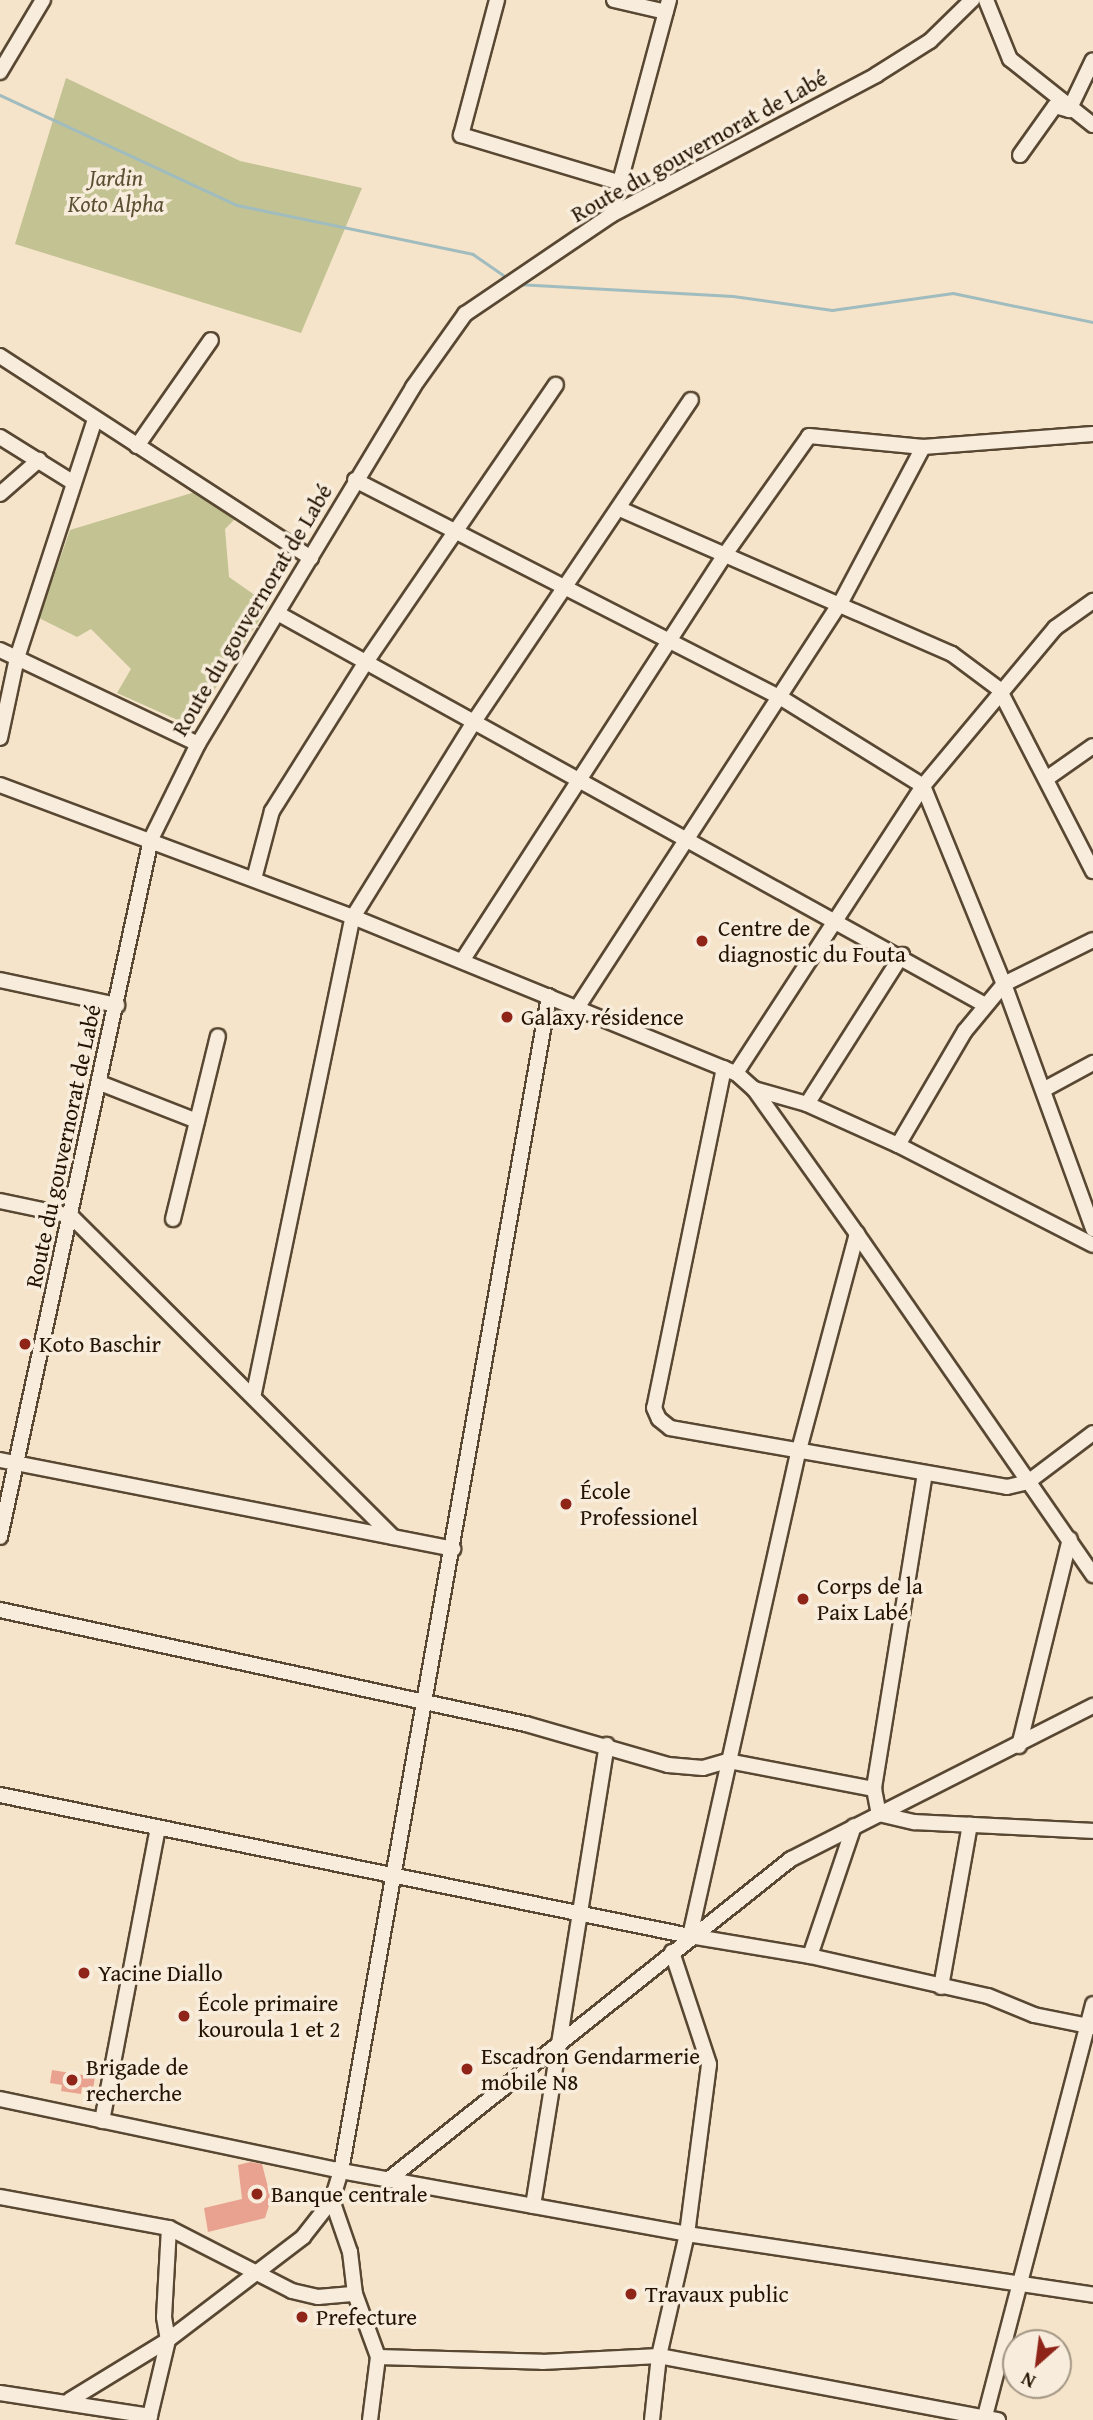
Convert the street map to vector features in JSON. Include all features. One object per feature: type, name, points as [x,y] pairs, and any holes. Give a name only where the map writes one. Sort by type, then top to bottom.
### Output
[{"type":"street","points":[[0,72],[43,0]]},
{"type":"street","points":[[496,0],[461,135],[621,183]]},
{"type":"street","points":[[611,215],[667,6],[614,0]]},
{"type":"street","name":"Route du gouvernorat de Labé","points":[[0,1537],[18,1464],[151,839],[198,744],[279,614],[355,480],[465,314],[611,215],[876,75],[930,41],[972,0]]},
{"type":"street","points":[[986,0],[1010,59],[1069,110],[1093,125]]},
{"type":"street","points":[[1069,110],[1093,60]]},
{"type":"street","points":[[1020,155],[1055,106],[1069,110]]},
{"type":"street","points":[[137,446],[211,340]]},
{"type":"street","points":[[0,356],[311,558]]},
{"type":"street","points":[[254,879],[272,811],[366,662],[459,533],[556,385]]},
{"type":"street","points":[[254,1393],[353,918],[475,720],[620,509],[691,400]]},
{"type":"street","points":[[0,738],[17,658],[95,419]]},
{"type":"street","points":[[462,961],[726,554],[809,436],[923,447],[1093,434]]},
{"type":"street","points":[[0,437],[74,483]]},
{"type":"street","points":[[577,1007],[685,836],[841,602],[923,447]]},
{"type":"street","points":[[0,494],[39,460]]},
{"type":"street","points":[[355,480],[778,696],[923,786],[1004,984],[1093,1229]]},
{"type":"street","points":[[620,509],[841,602],[952,654],[999,689],[1093,871]]},
{"type":"street","points":[[1093,601],[1055,628],[999,689],[923,786],[730,1071],[654,1408],[670,1428],[1007,1487],[1028,1482],[1093,1433]]},
{"type":"street","points":[[279,614],[834,917],[985,1005]]},
{"type":"street","points":[[0,650],[198,744]]},
{"type":"street","points":[[1046,779],[1093,746]]},
{"type":"street","points":[[0,785],[254,879],[577,1007],[730,1071],[754,1089],[858,1234],[1093,1575]]},
{"type":"street","points":[[898,1145],[985,1005],[1004,984],[1093,940]]},
{"type":"street","points":[[807,1104],[902,955]]},
{"type":"street","points":[[0,980],[117,1005]]},
{"type":"street","points":[[70,2400],[168,2340],[256,2277],[303,2237],[332,2200],[341,2171],[549,996]]},
{"type":"street","points":[[173,1219],[218,1036]]},
{"type":"street","points":[[1043,1090],[1093,1063]]},
{"type":"street","points":[[100,1083],[197,1121]]},
{"type":"street","points":[[754,1089],[807,1104],[898,1145],[1093,1245]]},
{"type":"street","points":[[0,1201],[71,1216],[254,1393],[393,1537]]},
{"type":"street","points":[[690,1937],[799,1450],[858,1234]]},
{"type":"street","points":[[0,1460],[453,1549]]},
{"type":"street","points":[[879,1814],[874,1789],[925,1473]]},
{"type":"street","points":[[1019,1745],[1070,1539]]},
{"type":"street","points":[[0,1610],[607,1745],[689,1768],[728,1761],[874,1789]]},
{"type":"street","points":[[388,2180],[791,1859],[1093,1706]]},
{"type":"street","points":[[533,2206],[582,1914],[607,1745]]},
{"type":"street","points":[[0,1795],[690,1937],[810,1956],[1091,2026]]},
{"type":"street","points":[[879,1814],[915,1822],[1093,1831]]},
{"type":"street","points":[[942,1987],[970,1825]]},
{"type":"street","points":[[810,1956],[854,1826]]},
{"type":"street","points":[[102,2121],[158,1828]]},
{"type":"street","points":[[653,2420],[659,2356],[687,2234],[709,2064],[672,1952]]},
{"type":"street","points":[[378,2357],[542,2362],[659,2356],[989,2419],[1019,2287],[1091,2026],[1093,2004]]},
{"type":"street","points":[[0,2099],[341,2171],[687,2234],[1019,2287],[1093,2295]]},
{"type":"street","points":[[0,2197],[169,2228],[256,2277],[318,2297],[355,2294]]},
{"type":"street","points":[[332,2200],[350,2252],[355,2294],[378,2357],[370,2420]]},
{"type":"street","points":[[0,2393],[70,2400],[149,2418],[168,2340],[164,2317],[169,2228]]},
{"type":"green space","name":"Jardin Koto Alpha","points":[[66,78],[240,161],[362,188],[301,333],[15,244]]},
{"type":"green space","points":[[195,492],[235,519],[225,529],[229,577],[269,605],[191,726],[117,693],[131,669],[91,629],[77,637],[39,618],[70,530]]},
{"type":"building","name":"Brigade de recherche","points":[[52,2070],[95,2077],[93,2089],[82,2087],[81,2094],[61,2091],[62,2085],[50,2083]]},
{"type":"building","name":"Banque centrale","points":[[250,2162],[262,2164],[271,2199],[265,2218],[208,2232],[204,2208],[242,2199],[238,2165]]},
{"type":"waterway","points":[[0,95],[237,205],[473,254],[509,279]]},
{"type":"waterway","points":[[517,284],[733,296],[832,310],[953,293],[1093,322]]},
{"type":"place","name":"Centre de diagnostic du Fouta","points":[[702,941]]},
{"type":"place","name":"Galaxy résidence","points":[[507,1017]]},
{"type":"place","name":"Koto Baschir","points":[[25,1344]]},
{"type":"place","name":"École Professionel","points":[[566,1504]]},
{"type":"place","name":"Corps de la Paix Labé","points":[[803,1599]]},
{"type":"place","name":"Yacine Diallo","points":[[84,1973]]},
{"type":"place","name":"École primaire kouroula 1 et 2","points":[[184,2016]]},
{"type":"place","name":"Escadron Gendarmerie mobile N8","points":[[467,2069]]},
{"type":"place","name":"Brigade de recherche","points":[[72,2080]]},
{"type":"place","name":"Banque centrale","points":[[257,2194]]},
{"type":"place","name":"Travaux public","points":[[631,2294]]},
{"type":"place","name":"Prefecture","points":[[302,2317]]}]
